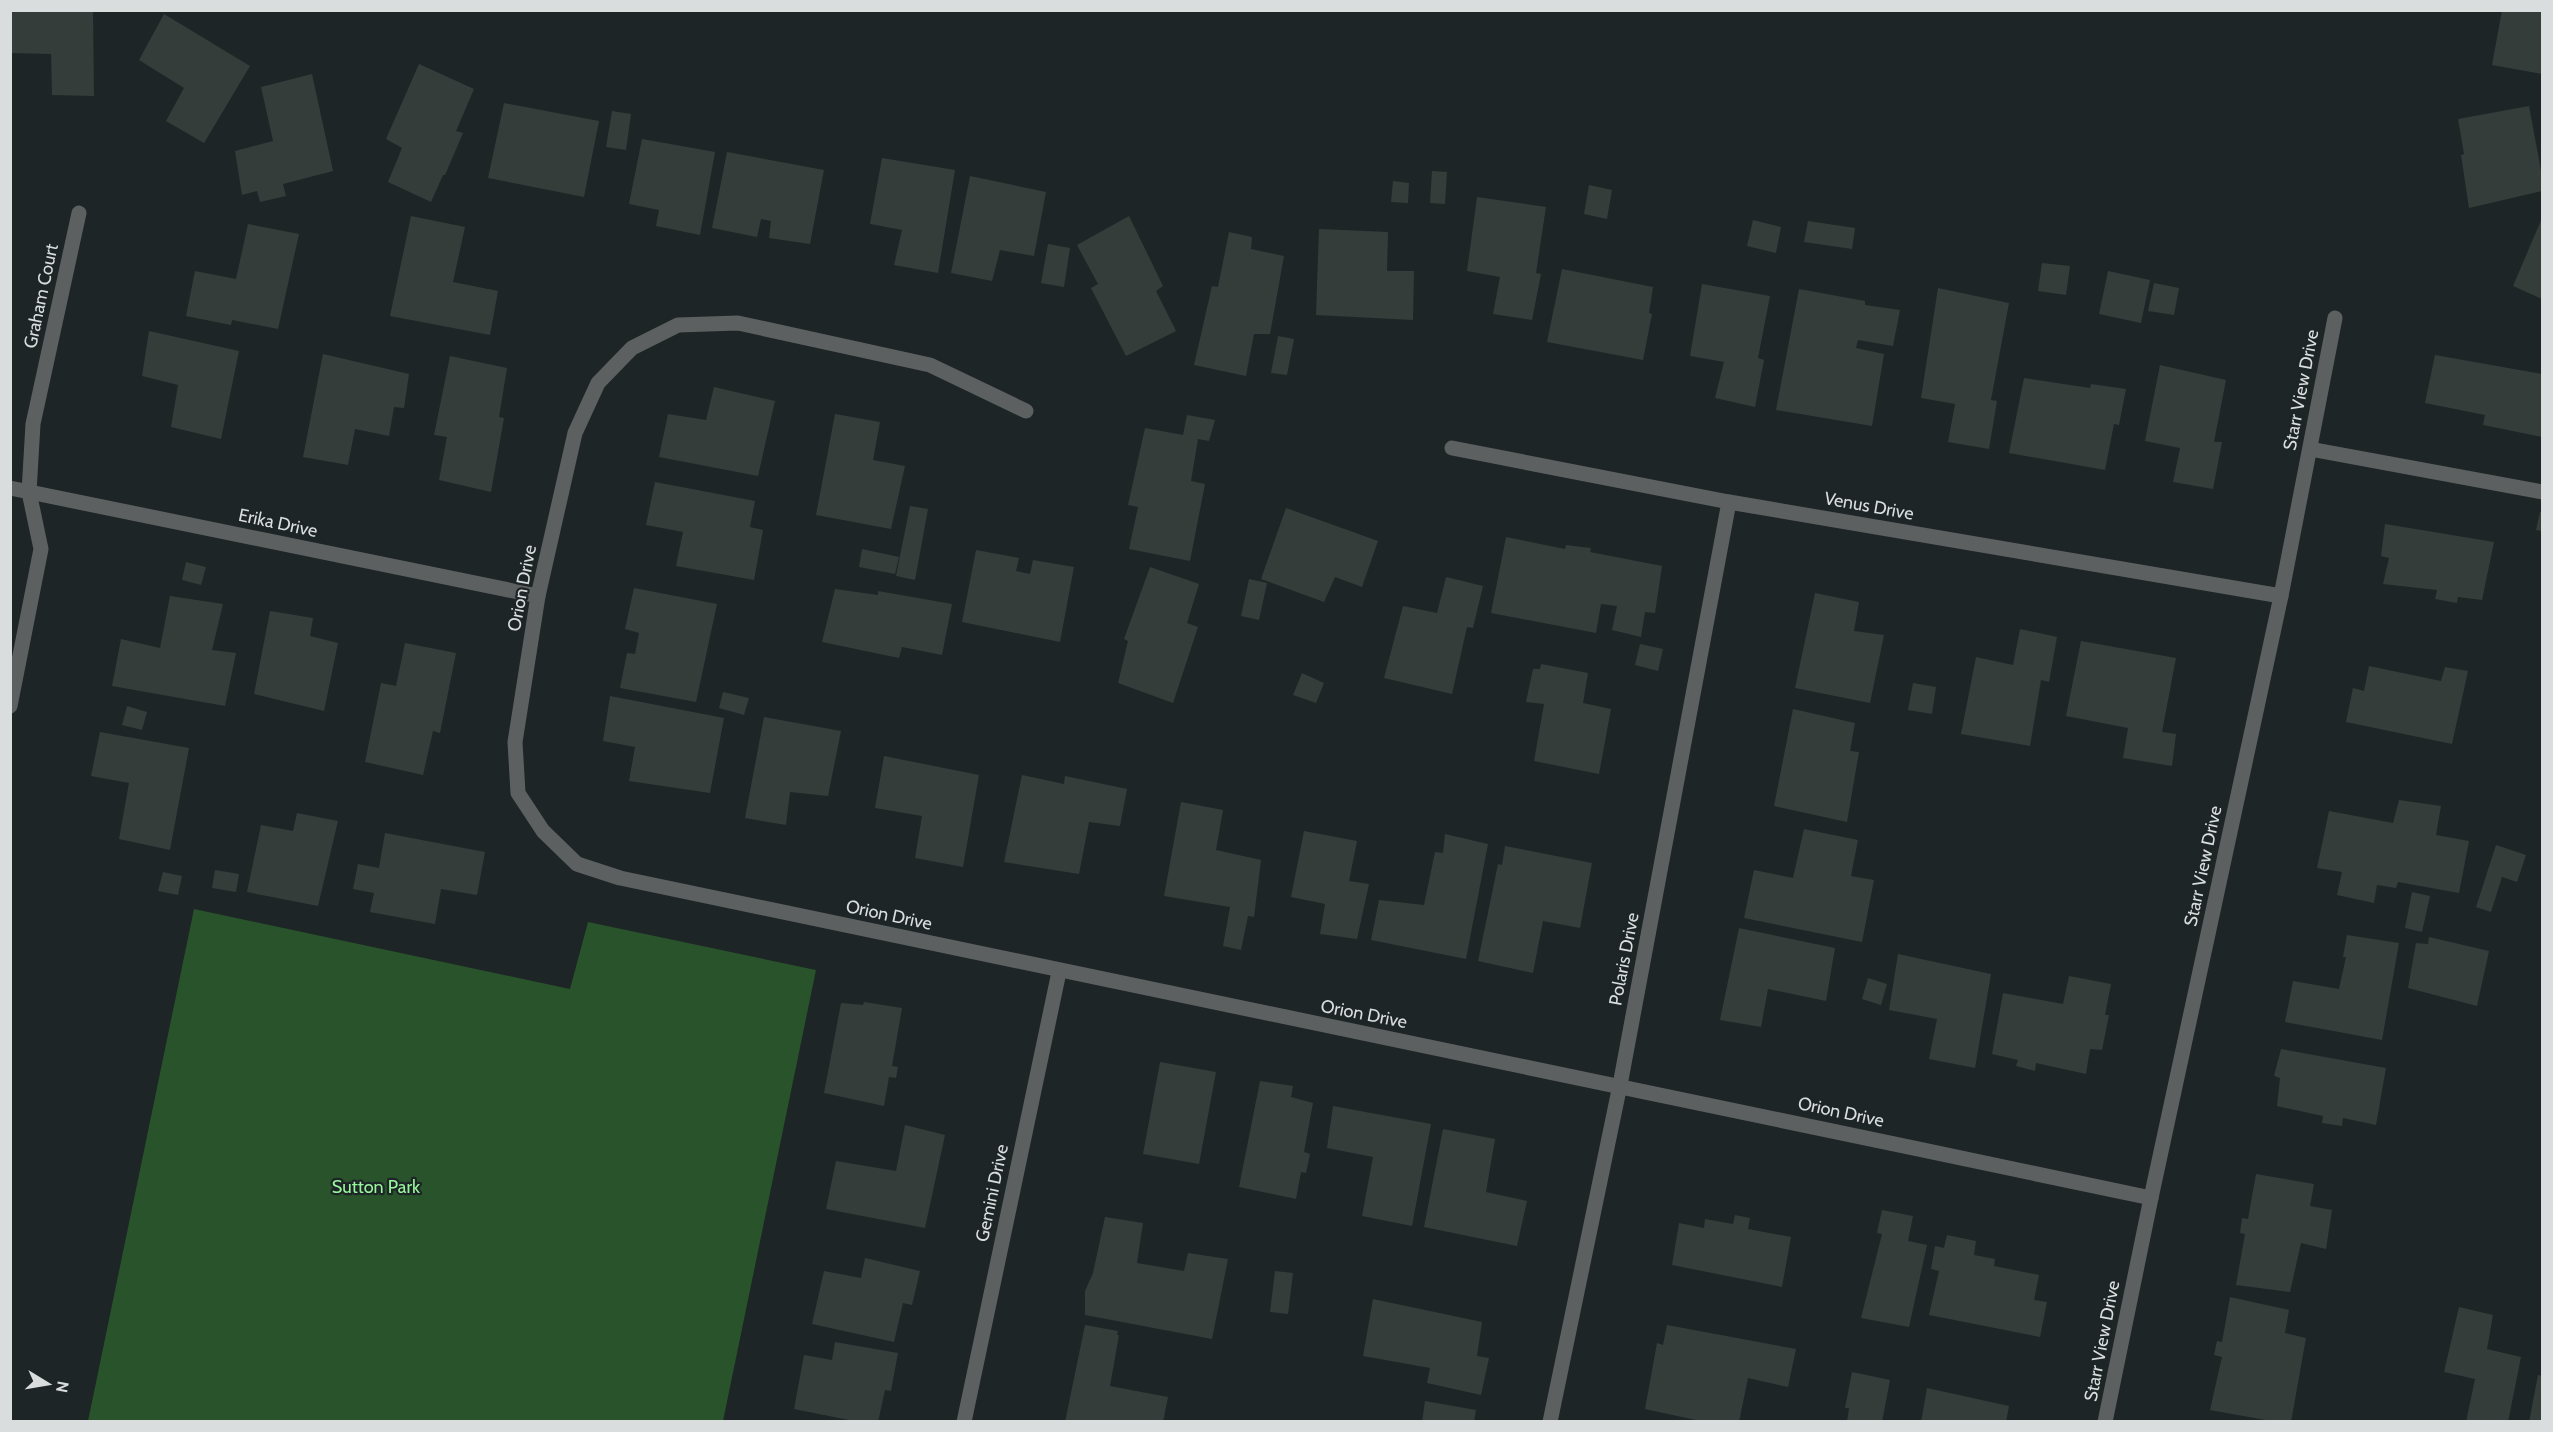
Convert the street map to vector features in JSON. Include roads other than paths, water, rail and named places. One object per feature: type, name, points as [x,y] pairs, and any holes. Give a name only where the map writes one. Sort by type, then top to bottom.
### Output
[{"type":"street","name":"Graham Court","points":[[10,706],[41,549],[29,492],[33,424],[79,213]]},
{"type":"street","name":"Starr View Drive","points":[[2105,1422],[2281,596],[2335,318]]},
{"type":"street","name":"Orion Drive","points":[[1026,411],[930,365],[738,323],[678,325],[632,348],[598,383],[575,433],[538,596],[515,742],[518,793],[543,831],[577,864],[620,878],[1059,972],[1620,1085],[2151,1198]]},
{"type":"street","name":"Venus Drive","points":[[1452,448],[1729,502],[2281,596]]},
{"type":"street","points":[[2310,449],[2542,492]]},
{"type":"street","name":"Erika Drive","points":[[10,488],[538,596]]},
{"type":"street","name":"Polaris Drive","points":[[1550,1422],[1620,1085],[1729,502]]},
{"type":"street","name":"Gemini Drive","points":[[964,1422],[1059,972]]},
{"type":"park label","name":"Sutton Park","points":[[376,1187]]}]
